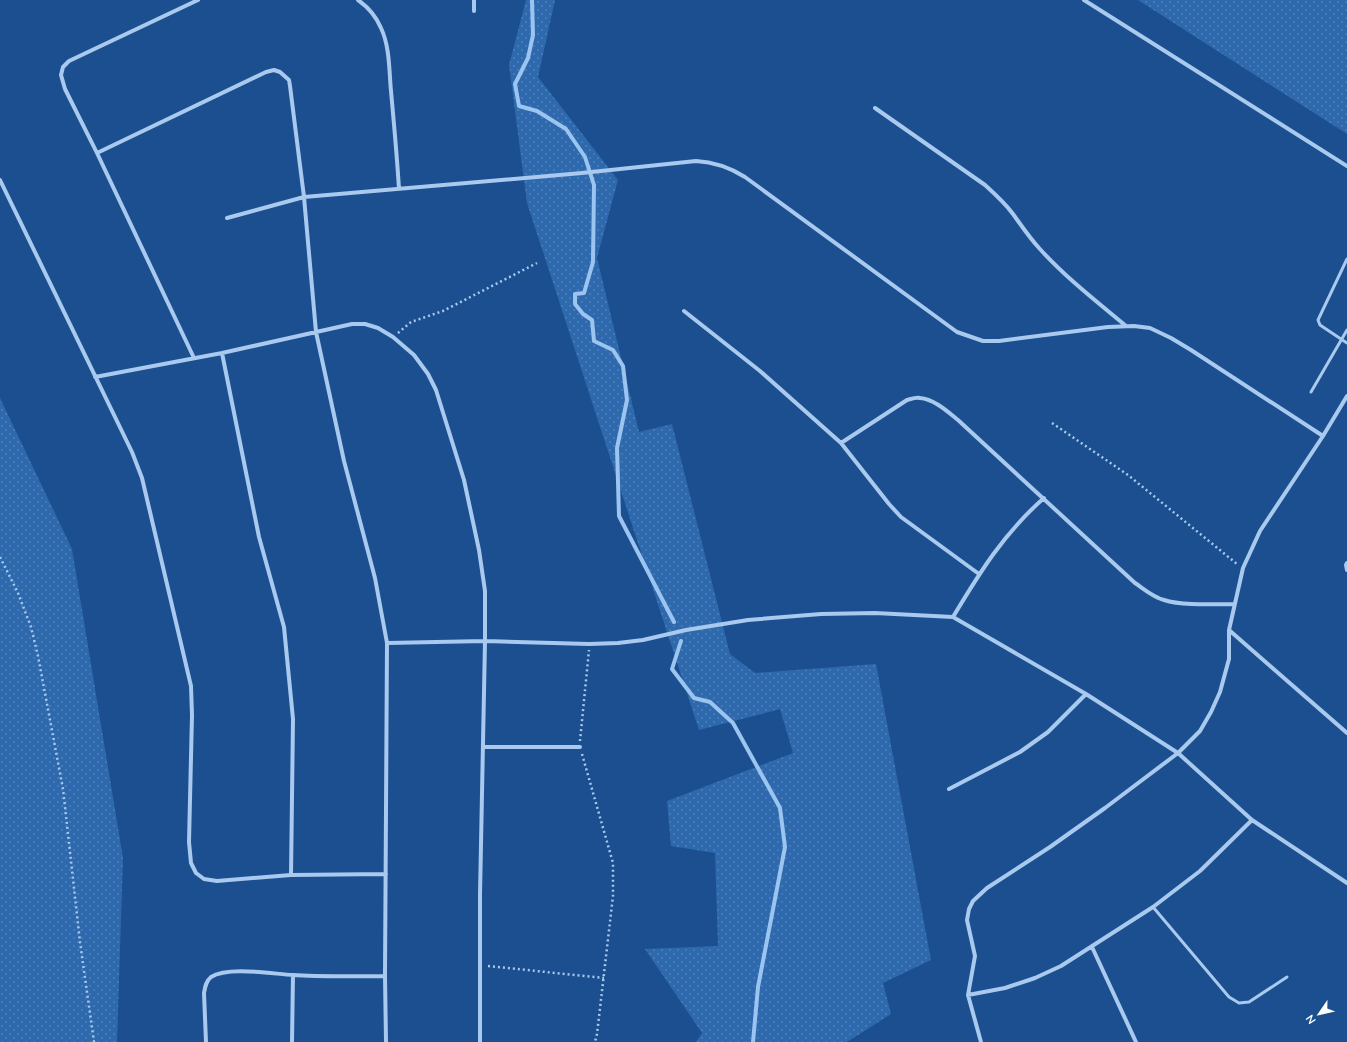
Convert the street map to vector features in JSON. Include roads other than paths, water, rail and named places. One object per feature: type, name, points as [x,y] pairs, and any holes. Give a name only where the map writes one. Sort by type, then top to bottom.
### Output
[{"type":"street","points":[[194,358],[97,152],[64,89],[61,74],[63,67],[69,61],[198,0]]},
{"type":"street","points":[[358,0],[376,17],[382,29],[386,44],[399,189]]},
{"type":"street","points":[[474,0],[474,11]]},
{"type":"street","points":[[1084,0],[1347,166]]},
{"type":"street","points":[[97,152],[266,72],[274,70],[280,72],[289,80],[304,197],[316,332],[344,460],[375,578],[387,643],[386,1042]]},
{"type":"street","points":[[875,108],[985,185],[1012,213],[1026,233],[1040,249],[1065,273],[1126,326]]},
{"type":"street","points":[[227,218],[304,197],[582,173],[696,161],[711,162],[731,169],[764,190],[957,332],[983,341],[999,341],[1108,327],[1134,326],[1150,328],[1171,338],[1323,436]]},
{"type":"street","points":[[0,180],[132,452],[142,478],[192,686],[189,842],[191,862],[196,873],[204,879],[217,881],[291,875],[386,874]]},
{"type":"street","points":[[684,311],[760,371],[841,443],[901,517],[979,574]]},
{"type":"street","points":[[95,376],[222,353],[352,324],[365,324],[378,328],[393,337],[414,355],[428,374],[436,390],[464,480],[479,550],[485,591],[480,1042]]},
{"type":"street","points":[[222,353],[259,537],[284,627],[293,719],[291,875]]},
{"type":"street","points":[[981,1042],[968,996],[975,956],[967,920],[969,909],[973,901],[987,888],[1050,847],[1178,753],[1200,731],[1220,692],[1229,659],[1229,630],[1242,568],[1260,531],[1323,436],[1347,396]]},
{"type":"street","points":[[841,443],[907,400],[919,397],[930,400],[958,420],[1135,583],[1150,594],[1164,600],[1180,603],[1235,604]]},
{"type":"street","points":[[953,617],[979,574],[1015,526],[1044,498]]},
{"type":"street","points":[[1347,563],[1347,570]]},
{"type":"street","points":[[387,643],[485,640],[589,644],[618,643],[643,640],[686,630],[748,620],[821,614],[875,614],[953,617],[1086,694],[1178,753],[1252,820],[1347,883]]},
{"type":"street","points":[[1229,630],[1347,733]]},
{"type":"street","points":[[949,789],[1026,748],[1048,732],[1086,694]]},
{"type":"street","points":[[484,747],[580,746]]},
{"type":"street","points":[[968,996],[1005,988],[1035,978],[1061,966],[1092,947],[1153,906],[1200,871],[1252,820]]},
{"type":"street","points":[[1092,947],[1136,1042]]},
{"type":"street","points":[[206,1042],[204,993],[205,985],[212,976],[227,972],[244,972],[293,975],[385,976]]},
{"type":"street","points":[[292,1042],[293,975]]},
{"type":"lane","points":[[1347,259],[1318,320],[1320,325],[1347,343]]},
{"type":"lane","points":[[1311,392],[1347,330]]},
{"type":"lane","points":[[1153,906],[1229,997],[1239,1003],[1249,1002],[1287,977]]},
{"type":"waterway","points":[[532,0],[533,35],[528,58],[515,84],[519,106],[537,111],[566,129],[585,157],[594,185],[593,262],[584,293],[575,294],[575,304],[583,314],[592,320],[594,341],[613,350],[623,366],[627,400],[617,448],[619,516],[674,622]]},
{"type":"waterway","points":[[681,641],[672,669],[694,698],[710,702],[733,723],[780,808],[785,847],[758,987],[753,1042]]}]
